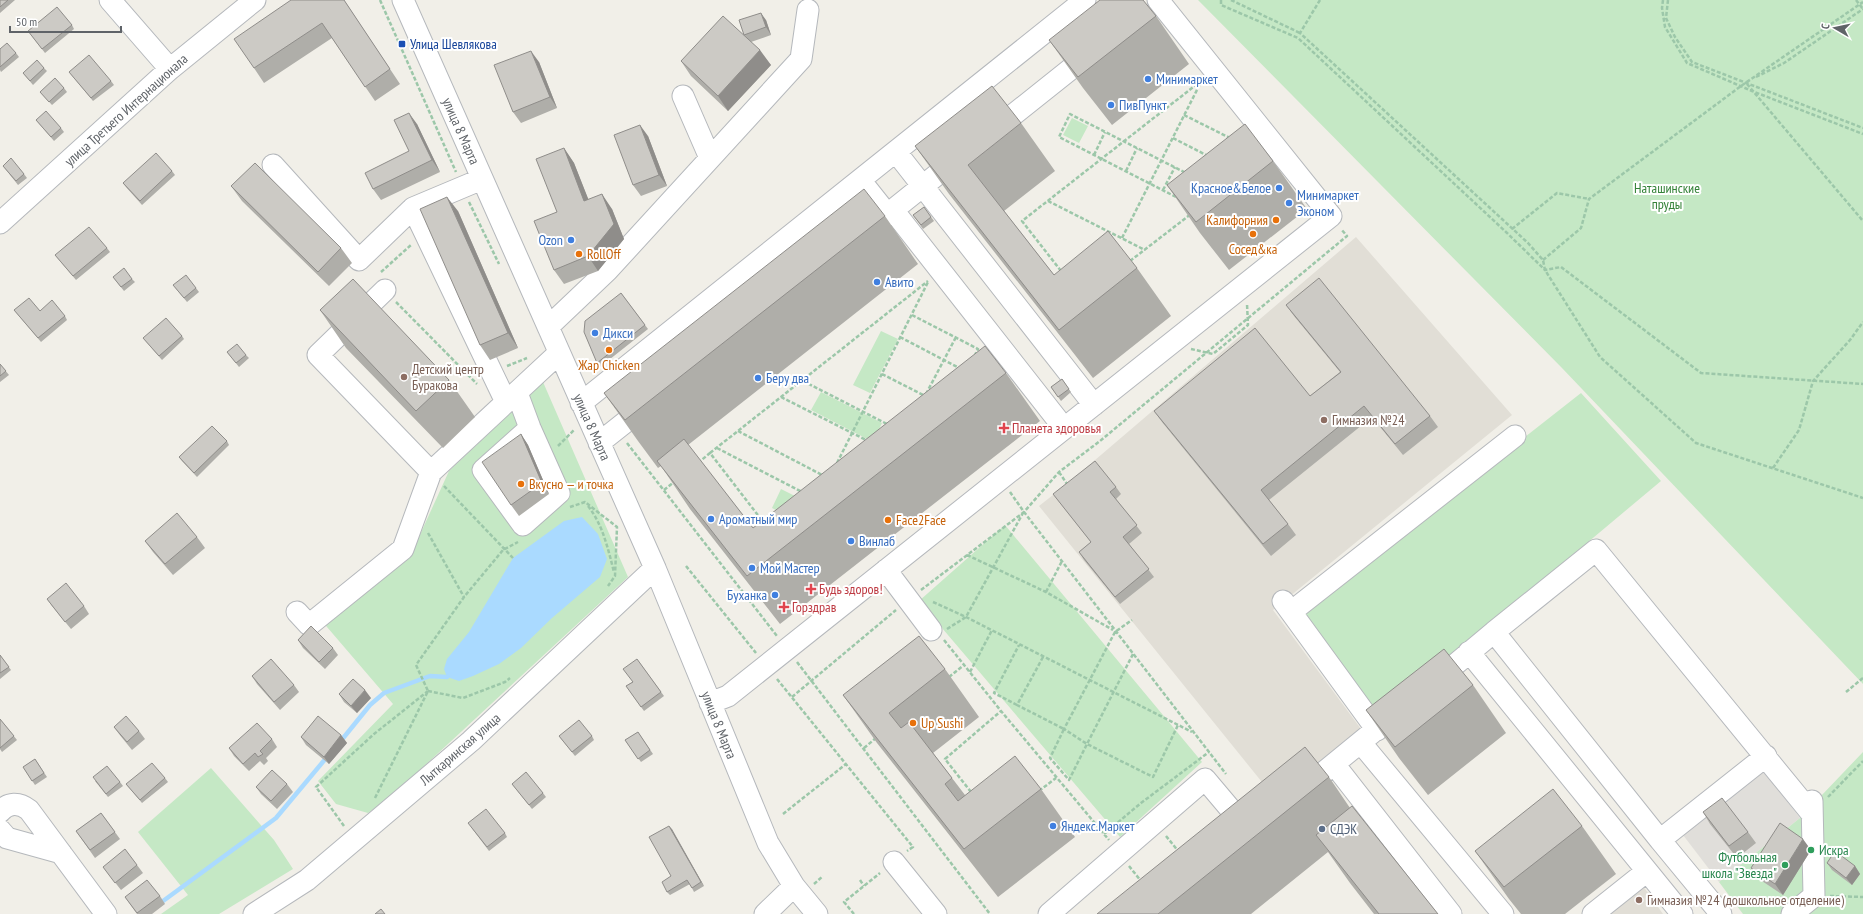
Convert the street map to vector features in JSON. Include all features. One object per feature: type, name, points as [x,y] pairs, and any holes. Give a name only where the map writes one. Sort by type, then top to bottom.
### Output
[{"type":"street","points":[[110,0],[170,69]]},
{"type":"street","name":"улица Третьего Интернационала","points":[[0,223],[170,69],[255,0]]},
{"type":"street","name":"улица 8 Марта","points":[[403,0],[654,568],[768,843],[794,886],[817,914]]},
{"type":"street","points":[[581,403],[1086,0]]},
{"type":"street","points":[[710,703],[728,696],[1331,216],[1152,4]]},
{"type":"street","points":[[548,327],[607,271],[801,60],[808,10]]},
{"type":"street","points":[[846,247],[1108,39]]},
{"type":"street","points":[[683,96],[710,158]]},
{"type":"street","points":[[896,152],[1094,405]]},
{"type":"street","points":[[273,165],[360,260],[413,208],[482,179]]},
{"type":"street","points":[[860,180],[890,212],[1064,428]]},
{"type":"street","points":[[413,208],[425,233],[487,381],[512,398],[530,428],[559,493],[523,525],[483,470],[530,428]]},
{"type":"street","points":[[382,282],[318,354],[431,472]]},
{"type":"street","points":[[297,612],[309,625],[403,549],[431,472],[559,353]]},
{"type":"street","points":[[599,443],[665,391]]},
{"type":"street","points":[[1502,914],[1369,737],[1287,607],[1515,436]]},
{"type":"street","points":[[1287,802],[1369,737],[1469,652],[1596,550],[1766,756],[1812,804],[1814,896],[1792,914]]},
{"type":"street","name":"Лыткаринская улица","points":[[254,914],[307,880],[471,741],[654,568]]},
{"type":"street","points":[[886,570],[912,597],[938,632]]},
{"type":"street","points":[[1494,632],[1660,840],[1722,914]]},
{"type":"street","points":[[1469,652],[1682,914]]},
{"type":"street","points":[[1660,840],[1766,756]]},
{"type":"street","points":[[1334,764],[1451,914]]},
{"type":"street","points":[[1049,914],[1205,779],[1249,832],[1263,821]]},
{"type":"street","points":[[0,812],[10,804],[16,803],[23,805],[29,810],[106,914]]},
{"type":"street","points":[[0,830],[7,838],[61,853]]},
{"type":"street","points":[[894,862],[936,914]]},
{"type":"street","points":[[1593,914],[1648,871]]},
{"type":"street","points":[[765,914],[794,886]]},
{"type":"path","points":[[1221,0],[1222,5],[1298,38],[1545,270],[1600,357],[1696,443],[1863,498]]},
{"type":"path","points":[[1231,0],[1300,33],[1512,229],[1543,260],[1545,270]]},
{"type":"path","points":[[1300,33],[1320,0]]},
{"type":"path","points":[[1663,0],[1662,8],[1665,27],[1687,63],[1752,91],[1863,134]]},
{"type":"path","points":[[1668,0],[1666,18],[1675,37],[1692,62],[1863,128]]},
{"type":"path","points":[[1745,83],[1784,63],[1863,9],[1856,0]]},
{"type":"path","points":[[1543,260],[1580,228],[1589,199],[1745,83],[1863,2]]},
{"type":"path","points":[[1064,275],[1022,221],[1202,80],[1122,238]]},
{"type":"path","points":[[1745,83],[1863,221]]},
{"type":"path","points":[[1177,197],[1059,137],[1070,114],[1188,174]]},
{"type":"path","points":[[1184,115],[1237,141]]},
{"type":"path","points":[[1094,155],[1106,132]]},
{"type":"path","points":[[1173,138],[1213,158]]},
{"type":"path","points":[[1126,171],[1137,148]]},
{"type":"path","points":[[1163,190],[1175,167]]},
{"type":"path","points":[[1512,229],[1557,193],[1589,199]]},
{"type":"path","points":[[1048,201],[1145,250]]},
{"type":"path","points":[[1126,264],[1192,212]]},
{"type":"path","points":[[425,233],[382,282],[487,381],[534,355]]},
{"type":"path","points":[[792,697],[912,597],[1024,512],[1059,472],[1100,441],[1347,236]]},
{"type":"path","points":[[1545,270],[1561,267],[1701,373],[1863,384]]},
{"type":"path","points":[[694,466],[930,279],[836,466]]},
{"type":"path","points":[[912,314],[978,349],[972,360]]},
{"type":"path","points":[[1773,468],[1799,430],[1813,381],[1850,340],[1863,322]]},
{"type":"path","points":[[900,337],[966,371]]},
{"type":"path","points":[[925,396],[956,337]]},
{"type":"path","points":[[882,374],[931,400]]},
{"type":"path","points":[[802,380],[891,426]]},
{"type":"path","points":[[781,397],[873,444]]},
{"type":"path","points":[[881,428],[884,422]]},
{"type":"path","points":[[545,459],[574,430]]},
{"type":"path","points":[[738,432],[829,479]]},
{"type":"path","points":[[623,438],[864,748],[990,914]]},
{"type":"path","points":[[717,448],[804,493]]},
{"type":"path","points":[[710,453],[768,527]]},
{"type":"path","points":[[431,472],[503,550],[513,558]]},
{"type":"path","points":[[1059,472],[1067,484]]},
{"type":"path","points":[[664,490],[677,480]]},
{"type":"path","points":[[1009,490],[1024,512],[1228,776]]},
{"type":"path","points":[[566,508],[585,502]]},
{"type":"path","points":[[585,502],[617,527],[615,576],[607,589]]},
{"type":"path","points":[[585,502],[594,513],[606,541],[615,576]]},
{"type":"path","points":[[416,512],[464,597]]},
{"type":"path","points":[[1024,512],[966,617],[938,632],[1143,883]]},
{"type":"path","points":[[375,798],[428,691],[416,665],[464,597],[503,550],[521,540]]},
{"type":"path","points":[[967,555],[994,566],[1046,592],[1116,632]]},
{"type":"path","points":[[1046,592],[1062,561]]},
{"type":"path","points":[[686,566],[913,847],[844,902],[854,914]]},
{"type":"path","points":[[912,597],[966,617],[1194,733]]},
{"type":"path","points":[[1132,620],[1116,632],[1050,758],[1069,780],[1133,654]]},
{"type":"path","points":[[970,672],[992,630]]},
{"type":"path","points":[[1019,645],[994,693],[1064,729],[1087,744],[1153,777],[1178,725]]},
{"type":"path","points":[[1017,705],[1043,657]]},
{"type":"path","points":[[946,679],[964,665]]},
{"type":"path","points":[[354,840],[316,787],[374,734],[428,691],[463,698],[505,682],[516,674]]},
{"type":"path","points":[[1846,692],[1863,678]]},
{"type":"path","points":[[973,795],[944,759],[1001,711]]},
{"type":"path","points":[[864,748],[881,733]]},
{"type":"path","points":[[1104,834],[1141,803],[1209,752]]},
{"type":"path","points":[[1812,804],[1863,761]]},
{"type":"path","points":[[783,814],[846,764]]},
{"type":"path","points":[[1033,796],[1056,778]]},
{"type":"path","points":[[1141,803],[1184,857]]},
{"type":"path","points":[[860,880],[864,886]]},
{"type":"path","points":[[1814,896],[1863,897]]},
{"type":"shaded area","name":"Гимназия №24","points":[[1356,237],[1512,415],[1273,610],[1361,729],[1274,797],[1039,506],[1067,484]]},
{"type":"shaded area","points":[[1764,771],[1800,818],[1719,882],[1683,835]]},
{"type":"shaded area","name":"Гимназия №24 (дошкольное отделение)","points":[[1643,886],[1663,914],[1607,914]]},
{"type":"green space","name":"Наташинские пруды","points":[[1198,0],[1863,0],[1863,684],[1562,368]]},
{"type":"green space","points":[[1072,118],[1088,126],[1079,143],[1063,135]]},
{"type":"green space","points":[[881,331],[898,339],[870,393],[853,385]]},
{"type":"green space","points":[[543,382],[628,577],[393,795],[368,813],[336,804],[318,781],[393,704],[315,613],[413,550],[449,471]]},
{"type":"green space","points":[[821,392],[882,423],[873,442],[811,410]]},
{"type":"green space","points":[[1581,393],[1661,481],[1379,717],[1302,612]]},
{"type":"green space","points":[[781,489],[813,505],[804,524],[772,508]]},
{"type":"green space","points":[[1005,525],[1202,762],[1120,837],[919,601]]},
{"type":"green space","name":"Искра","points":[[1863,752],[1863,914],[1743,914],[1719,882],[1800,818]]},
{"type":"green space","points":[[211,768],[274,840],[293,869],[219,914],[161,914],[188,895],[138,832]]},
{"type":"water","points":[[582,517],[598,534],[607,559],[600,577],[552,618],[521,648],[499,664],[459,681],[447,677],[444,669],[447,659],[469,632],[513,558],[564,521]]},
{"type":"building","points":[[0,0],[8,0],[0,7]]},
{"type":"building","points":[[291,0],[344,0],[390,69],[365,87],[322,23],[254,68],[234,39]]},
{"type":"building","points":[[1100,0],[1143,0],[1156,16],[1078,77],[1049,40]]},
{"type":"building","points":[[57,7],[72,25],[42,49],[28,31]]},
{"type":"building","points":[[761,13],[766,27],[744,35],[739,20]]},
{"type":"building","points":[[723,16],[760,50],[718,96],[681,61]]},
{"type":"building","points":[[7,43],[16,53],[0,67],[0,49]]},
{"type":"building","points":[[531,51],[550,97],[513,112],[494,65]]},
{"type":"building","points":[[89,55],[111,81],[91,98],[69,72]]},
{"type":"building","points":[[37,60],[44,68],[30,81],[23,73]]},
{"type":"building","points":[[55,78],[64,88],[49,102],[40,92]]},
{"type":"building","points":[[992,86],[1021,123],[968,165],[1054,275],[1108,231],[1137,268],[1059,330],[915,146]]},
{"type":"building","points":[[46,111],[61,128],[51,137],[36,120]]},
{"type":"building","points":[[409,113],[432,160],[373,189],[365,173],[409,151],[394,120]]},
{"type":"building","points":[[1245,124],[1273,161],[1196,222],[1167,185]]},
{"type":"building","points":[[640,125],[659,175],[633,185],[614,135]]},
{"type":"building","points":[[564,148],[584,201],[602,194],[614,224],[588,256],[554,270],[534,221],[557,212],[536,159]]},
{"type":"building","points":[[156,153],[172,171],[140,201],[123,183]]},
{"type":"building","points":[[11,158],[24,174],[16,181],[3,166]]},
{"type":"building","points":[[255,163],[341,248],[318,272],[231,186]]},
{"type":"building","points":[[864,189],[885,216],[625,420],[604,393]]},
{"type":"building","points":[[447,197],[508,333],[480,345],[420,209]]},
{"type":"building","points":[[924,207],[931,217],[921,225],[913,215]]},
{"type":"building","points":[[89,227],[107,248],[73,276],[55,255]]},
{"type":"building","points":[[124,268],[132,279],[121,287],[113,277]]},
{"type":"building","points":[[186,275],[196,288],[184,298],[173,285]]},
{"type":"building","points":[[1319,278],[1430,416],[1395,444],[1364,406],[1261,490],[1288,524],[1263,544],[1154,411],[1255,328],[1310,396],[1341,372],[1286,305]]},
{"type":"building","points":[[353,279],[449,380],[416,411],[320,310]]},
{"type":"building","points":[[621,293],[645,325],[597,363],[584,332],[585,321]]},
{"type":"building","points":[[29,298],[40,311],[52,300],[65,316],[38,338],[14,310]]},
{"type":"building","points":[[166,318],[182,336],[159,356],[143,338]]},
{"type":"building","points":[[237,344],[246,355],[236,363],[227,352]]},
{"type":"building","points":[[985,346],[1006,373],[747,576],[657,461],[684,439],[753,528]]},
{"type":"building","points":[[0,364],[6,371],[0,376]]},
{"type":"building","points":[[1062,379],[1069,389],[1058,397],[1051,387]]},
{"type":"building","points":[[212,426],[227,441],[194,473],[179,457]]},
{"type":"building","name":"Вкусно — и точка","points":[[521,434],[542,483],[511,505],[482,462]]},
{"type":"building","points":[[1095,461],[1116,487],[1110,492],[1137,525],[1123,537],[1149,569],[1115,597],[1079,552],[1091,542],[1053,494]]},
{"type":"building","points":[[177,513],[197,537],[165,564],[145,541]]},
{"type":"building","points":[[66,583],[84,606],[65,622],[47,599]]},
{"type":"building","points":[[311,626],[333,648],[319,662],[298,640]]},
{"type":"building","points":[[919,636],[945,669],[889,713],[901,728],[909,722],[952,778],[945,784],[958,801],[1015,756],[1041,789],[964,849],[843,695]]},
{"type":"building","points":[[1444,649],[1473,685],[1395,747],[1366,710]]},
{"type":"building","points":[[0,655],[9,667],[0,673]]},
{"type":"building","points":[[271,659],[294,685],[274,702],[252,676]]},
{"type":"building","points":[[637,659],[661,692],[641,707],[626,686],[633,682],[623,669]]},
{"type":"building","points":[[353,679],[365,690],[351,706],[339,694]]},
{"type":"building","points":[[126,716],[139,731],[127,742],[114,727]]},
{"type":"building","points":[[318,716],[341,735],[324,757],[301,737]]},
{"type":"building","points":[[0,719],[14,736],[0,748]]},
{"type":"building","points":[[579,720],[592,736],[572,752],[559,736]]},
{"type":"building","points":[[257,723],[272,739],[260,751],[263,754],[258,757],[255,753],[243,764],[229,748]]},
{"type":"building","points":[[638,732],[650,750],[638,759],[625,740]]},
{"type":"building","points":[[1305,747],[1329,777],[1158,914],[1097,914]]},
{"type":"building","points":[[35,759],[44,773],[32,781],[23,767]]},
{"type":"building","points":[[152,763],[165,778],[140,800],[126,784]]},
{"type":"building","points":[[107,766],[120,782],[106,794],[93,777]]},
{"type":"building","points":[[272,770],[287,784],[271,801],[256,787]]},
{"type":"building","points":[[526,772],[543,793],[529,805],[512,784]]},
{"type":"building","points":[[1553,789],[1582,826],[1504,887],[1475,851]]},
{"type":"building","points":[[1722,798],[1748,832],[1729,846],[1703,812]]},
{"type":"building","points":[[1352,806],[1438,914],[1379,914],[1316,835]]},
{"type":"building","points":[[486,809],[505,833],[487,847],[468,823]]},
{"type":"building","points":[[101,813],[115,832],[90,850],[76,831]]},
{"type":"building","points":[[1780,823],[1803,839],[1775,884],[1751,868]]},
{"type":"building","points":[[669,826],[701,882],[692,888],[687,880],[667,892],[662,882],[671,876],[649,837]]},
{"type":"building","points":[[125,849],[137,865],[115,883],[103,867]]},
{"type":"building","points":[[1835,851],[1855,866],[1846,878],[1827,863]]},
{"type":"building","points":[[147,880],[160,896],[137,913],[125,897]]},
{"type":"building","points":[[381,909],[385,914],[375,914]]},
{"type":"waterway","points":[[340,742],[370,705],[384,693],[430,676],[447,677]]},
{"type":"waterway","points":[[159,904],[276,818],[327,757]]},
{"type":"place","name":"Улица Шевлякова","points":[[402,44]]},
{"type":"place","name":"Минимаркет","points":[[1148,79]]},
{"type":"place","name":"ПивПункт","points":[[1111,105]]},
{"type":"place","name":"Красное&Белое","points":[[1279,188]]},
{"type":"place","name":"Минимаркет Эконом","points":[[1289,203]]},
{"type":"place","name":"Калифорния","points":[[1276,220]]},
{"type":"place","name":"Сосед&ка","points":[[1253,234]]},
{"type":"place","name":"Ozon","points":[[571,240]]},
{"type":"place","name":"RollOff","points":[[579,254]]},
{"type":"place","name":"Авито","points":[[877,282]]},
{"type":"place","name":"Дикси","points":[[595,333]]},
{"type":"place","name":"Жар Chicken","points":[[609,350]]},
{"type":"place","name":"Детский центр Буракова","points":[[404,377]]},
{"type":"place","name":"Беру два","points":[[758,378]]},
{"type":"place","name":"Гимназия №24","points":[[1324,420]]},
{"type":"place","name":"Планета здоровья","points":[[1004,428]]},
{"type":"place","name":"Вкусно — и точка","points":[[521,484]]},
{"type":"place","name":"Ароматный мир","points":[[711,519]]},
{"type":"place","name":"Face2Face","points":[[888,520]]},
{"type":"place","name":"Винлаб","points":[[851,541]]},
{"type":"place","name":"Мой Мастер","points":[[752,568]]},
{"type":"place","name":"Будь здоров!","points":[[811,589]]},
{"type":"place","name":"Буханка","points":[[775,595]]},
{"type":"place","name":"Горздрав","points":[[784,607]]},
{"type":"place","name":"Up Sushi","points":[[913,723]]},
{"type":"place","name":"Яндекс.Маркет","points":[[1053,826]]},
{"type":"place","name":"СДЭК","points":[[1322,829]]},
{"type":"place","name":"Искра","points":[[1811,850]]},
{"type":"place","name":"Футбольная школа \"Звезда\"","points":[[1785,865]]},
{"type":"place","name":"Гимназия №24 (дошкольное отделение)","points":[[1639,900]]}]
